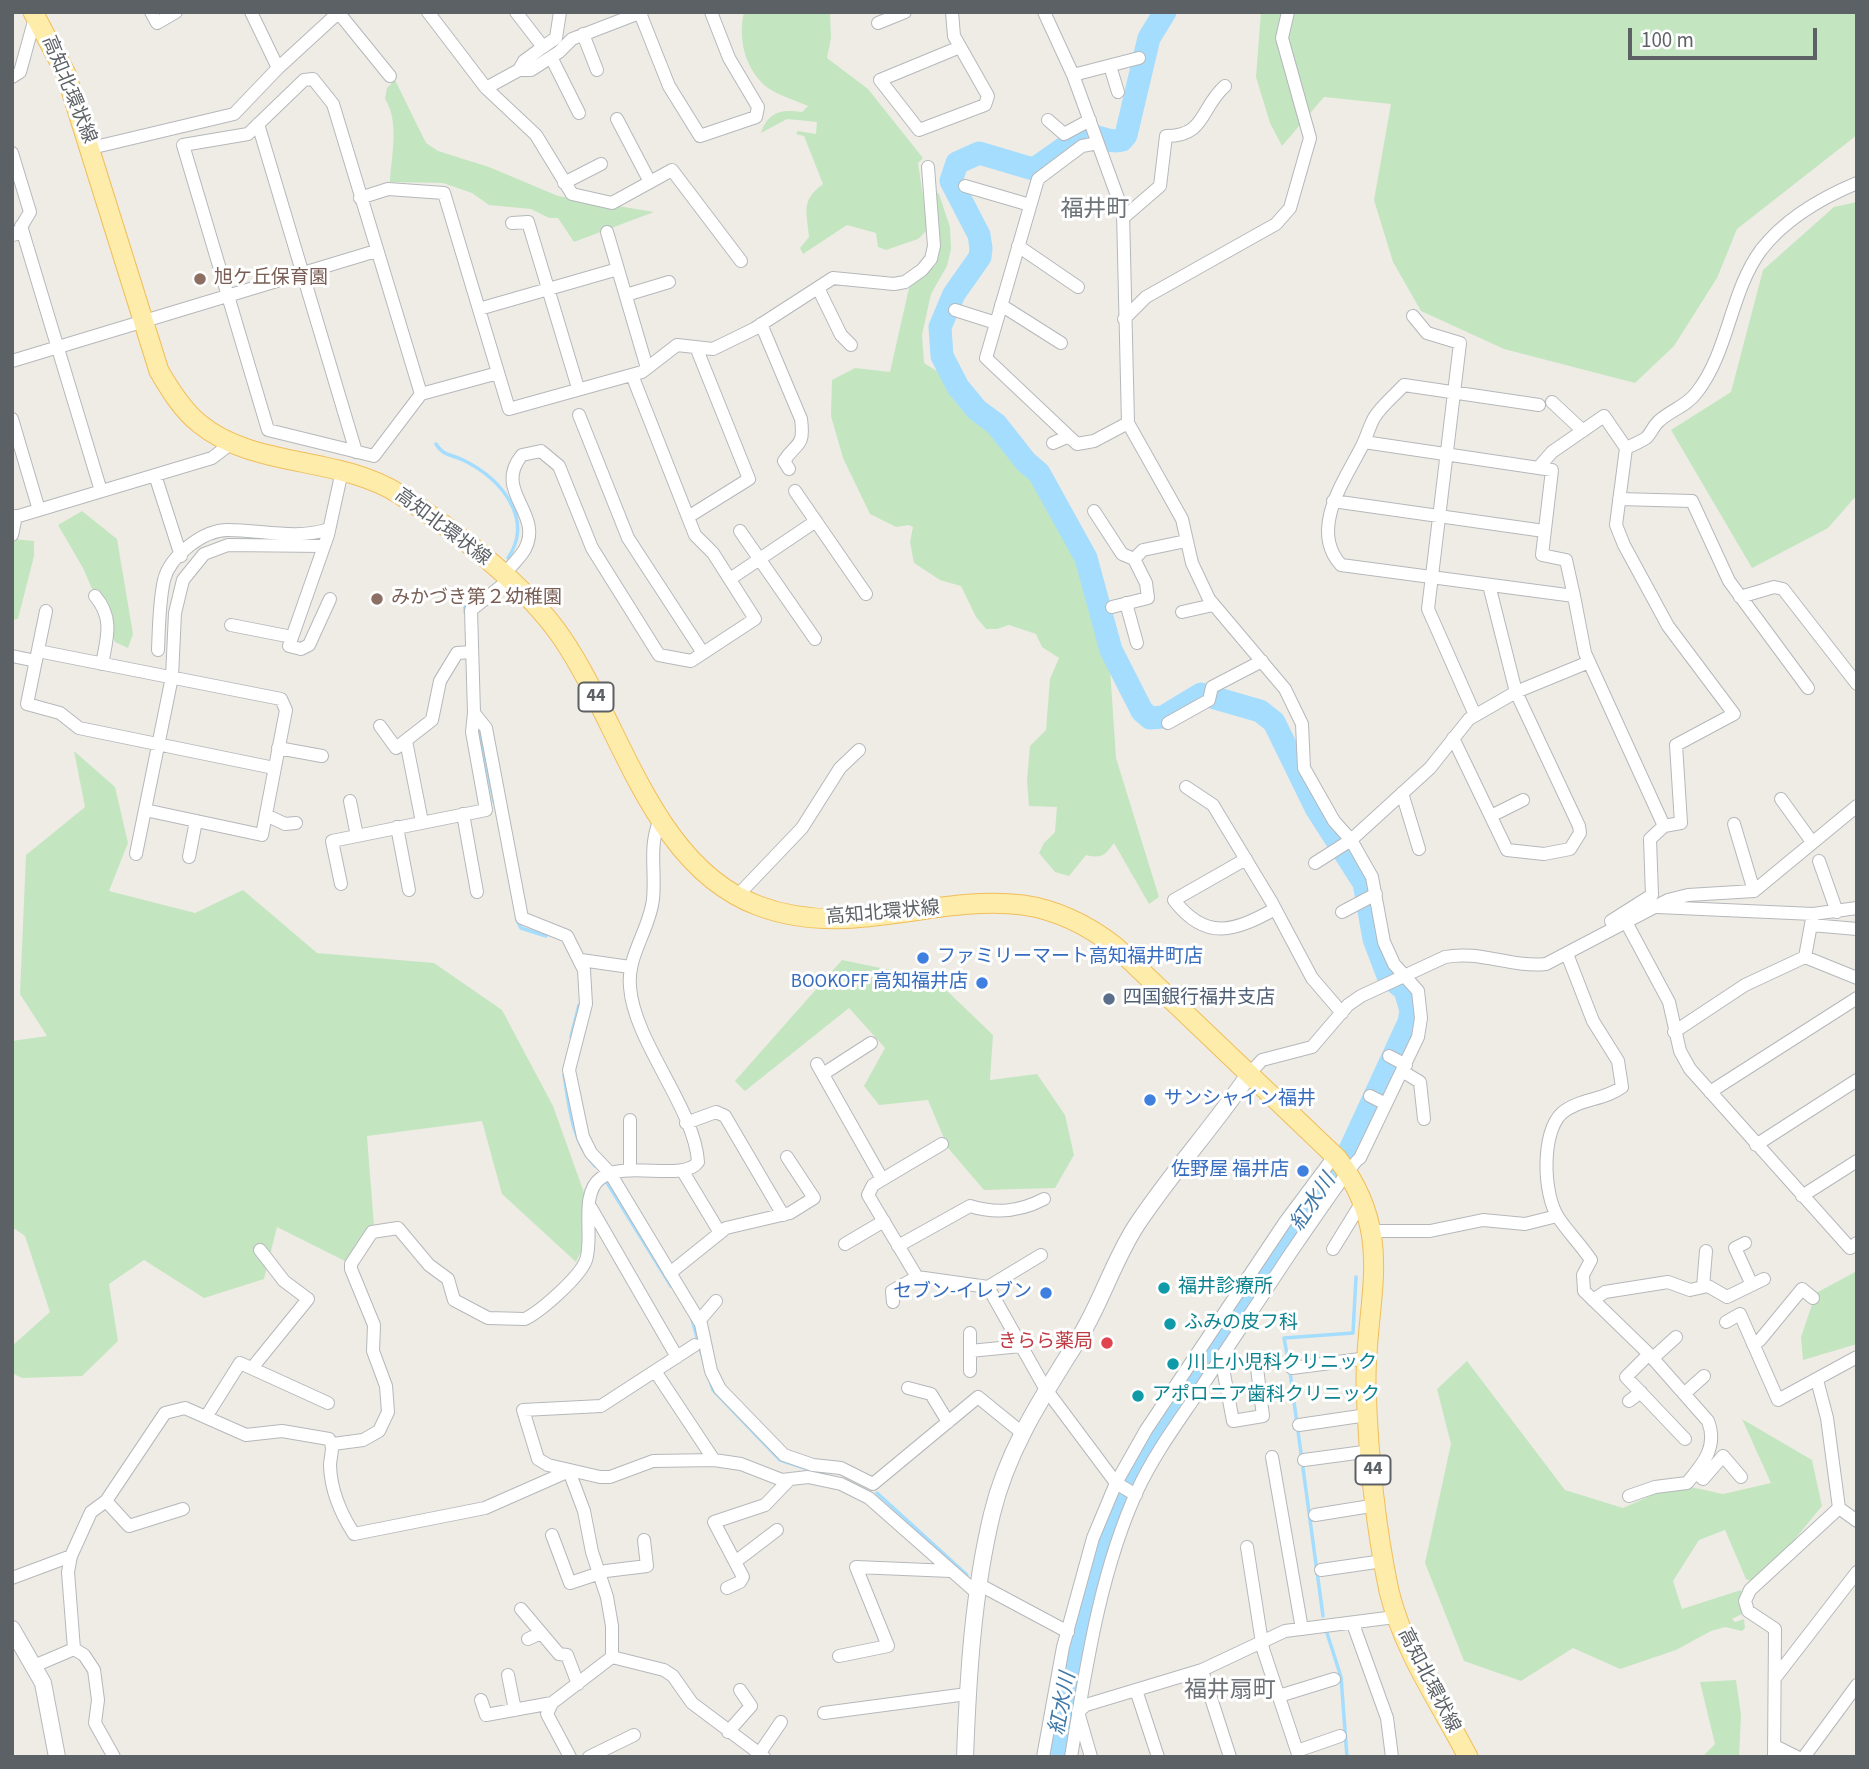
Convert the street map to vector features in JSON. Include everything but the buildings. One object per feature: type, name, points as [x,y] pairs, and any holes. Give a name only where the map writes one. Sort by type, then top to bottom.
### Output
[{"type":"main road","name":"高知北環状線","points":[[35,14],[65,74],[91,148],[159,371],[169,388],[200,424],[233,442],[369,479],[396,493],[506,578],[561,636],[660,819],[682,850],[704,872],[758,906],[814,920],[850,920],[1002,903],[1047,910],[1093,930],[1116,947],[1342,1163],[1373,1231],[1376,1281],[1368,1358],[1367,1415],[1383,1561],[1395,1617],[1418,1670],[1468,1757]]},
{"type":"street","points":[[151,12],[157,23],[176,12]]},
{"type":"street","points":[[251,12],[278,68]]},
{"type":"street","points":[[91,148],[234,114],[338,12],[390,76]]},
{"type":"street","points":[[428,12],[486,88],[536,135],[572,194],[612,203],[672,170],[741,261]]},
{"type":"street","points":[[516,12],[547,52],[579,113]]},
{"type":"street","points":[[547,52],[556,38],[560,12]]},
{"type":"street","points":[[486,88],[519,70],[524,61],[583,34],[641,13],[669,86],[700,136],[755,117],[758,107],[729,58],[711,12]]},
{"type":"street","points":[[877,23],[905,12]]},
{"type":"street","points":[[952,12],[954,36],[988,96],[985,105],[919,130],[880,79],[960,47]]},
{"type":"street","points":[[1124,319],[1146,297],[1276,224],[1290,208],[1310,138],[1282,38],[1288,12]]},
{"type":"street","points":[[1043,1757],[1068,1632],[1093,1538],[1117,1484],[1146,1430],[1285,1222],[1342,1163],[1360,1158],[1418,1037],[1421,1018],[1418,991],[1400,980],[1384,942],[1372,877],[1351,840],[1334,821],[1304,768],[1302,724],[1285,690],[1213,605],[1196,574],[1182,519],[1128,423],[1123,218],[1073,75],[1046,13]]},
{"type":"street","points":[[12,77],[20,72],[35,14]]},
{"type":"street","points":[[583,34],[597,70]]},
{"type":"street","points":[[1073,75],[1139,58]]},
{"type":"street","points":[[1110,66],[1118,92]]},
{"type":"street","points":[[421,394],[333,104],[313,79],[304,80],[248,134],[183,145],[268,430],[374,456],[421,394],[498,373]]},
{"type":"street","points":[[1123,218],[1160,186],[1166,136],[1184,136],[1195,128],[1217,93],[1225,86]]},
{"type":"street","points":[[617,119],[650,182]]},
{"type":"street","points":[[1048,120],[1064,134],[1094,133]]},
{"type":"street","points":[[258,124],[356,452]]},
{"type":"street","points":[[1094,133],[1082,146],[1041,176],[1030,205],[986,358],[1077,444],[1085,444],[1128,423]]},
{"type":"street","points":[[12,154],[30,212],[17,231],[58,347],[101,491]]},
{"type":"street","points":[[564,183],[601,164]]},
{"type":"street","points":[[360,198],[388,189],[444,192],[509,409],[632,375],[648,368],[677,345],[713,349],[761,324],[833,278],[894,284],[905,282],[922,270],[931,259],[934,246],[928,167]]},
{"type":"street","points":[[1626,448],[1647,437],[1657,422],[1691,400],[1699,390],[1718,355],[1747,277],[1759,253],[1776,232],[1802,211],[1857,183]]},
{"type":"street","points":[[965,187],[1030,205]]},
{"type":"street","points":[[512,223],[528,222],[578,388]]},
{"type":"street","points":[[607,232],[648,368]]},
{"type":"street","points":[[1018,246],[1078,287]]},
{"type":"street","points":[[12,361],[376,251]]},
{"type":"street","points":[[479,309],[618,269]]},
{"type":"street","points":[[626,295],[669,282]]},
{"type":"street","points":[[818,288],[841,335],[851,345]]},
{"type":"street","points":[[1001,304],[1061,343]]},
{"type":"street","points":[[955,310],[996,323]]},
{"type":"street","points":[[1413,316],[1427,333],[1460,343],[1428,609],[1475,715]]},
{"type":"street","points":[[761,324],[801,419],[803,433],[798,448],[784,461],[789,469]]},
{"type":"street","points":[[688,517],[749,479],[696,347]]},
{"type":"street","points":[[341,884],[332,841],[486,810],[472,732],[474,713],[471,610],[506,578],[525,549],[529,531],[511,483],[511,471],[522,455],[541,451],[559,466],[592,548],[659,655],[691,662],[755,619],[730,579],[695,535],[632,375]]},
{"type":"street","points":[[1574,596],[1341,565],[1336,560],[1330,536],[1333,501],[1375,417],[1404,385],[1546,404],[1583,431]]},
{"type":"street","points":[[579,415],[628,538],[703,653]]},
{"type":"street","points":[[1538,468],[1552,452],[1604,416],[1626,448],[1616,525],[1624,545],[1668,626],[1734,714],[1676,745],[1681,823],[1664,826],[1650,839],[1652,895],[1611,920],[1620,925],[1669,1002],[1674,1032],[1690,1069],[1850,1248],[1857,1243]]},
{"type":"street","points":[[12,419],[39,510]]},
{"type":"street","points":[[1054,443],[1067,437]]},
{"type":"street","points":[[12,535],[14,517],[212,458],[233,442]]},
{"type":"street","points":[[1364,442],[1552,470],[1542,555],[1566,561],[1589,662],[1664,826]]},
{"type":"street","points":[[330,599],[309,645],[301,649],[289,646],[324,546],[342,471]]},
{"type":"street","points":[[155,475],[181,556]]},
{"type":"street","points":[[795,491],[866,594]]},
{"type":"street","points":[[1619,499],[1692,502],[1728,581],[1808,688]]},
{"type":"street","points":[[1333,501],[1544,531]]},
{"type":"street","points":[[1094,511],[1122,554],[1134,559],[1146,583],[1147,598],[1112,607]]},
{"type":"street","points":[[730,579],[816,521]]},
{"type":"street","points":[[158,650],[165,577],[193,540],[210,532],[309,533],[329,529]]},
{"type":"street","points":[[740,531],[816,639]]},
{"type":"street","points":[[1134,559],[1143,550],[1186,541]]},
{"type":"street","points":[[136,854],[172,677],[180,588],[204,554],[228,545],[324,546]]},
{"type":"street","points":[[1454,738],[1507,850],[1544,854],[1570,849],[1580,833],[1516,692],[1489,585]]},
{"type":"street","points":[[1740,597],[1774,587],[1783,589],[1857,684]]},
{"type":"street","points":[[95,596],[103,605],[108,621],[102,664]]},
{"type":"street","points":[[1126,603],[1137,643]]},
{"type":"street","points":[[1182,612],[1213,605]]},
{"type":"street","points":[[46,611],[27,704],[60,713],[79,729],[275,768]]},
{"type":"street","points":[[232,625],[292,637]]},
{"type":"street","points":[[380,726],[396,748],[406,741],[432,720],[440,681],[457,653],[472,652]]},
{"type":"street","points":[[12,656],[37,656],[102,664],[281,699],[286,710],[262,835],[145,810]]},
{"type":"street","points":[[1168,723],[1262,661]]},
{"type":"street","points":[[1315,863],[1351,840],[1430,768],[1475,715],[1516,692],[1589,662]]},
{"type":"street","points":[[474,713],[486,728],[522,918],[567,936],[581,960],[586,1004],[569,1070],[583,1137],[591,1153],[610,1173],[699,1321],[711,1371],[720,1389],[785,1455],[796,1461],[841,1468],[873,1484],[978,1397],[1021,1432]]},
{"type":"street","points":[[406,741],[422,822]]},
{"type":"street","points":[[278,748],[323,756]]},
{"type":"street","points":[[738,895],[802,828],[840,768],[859,750]]},
{"type":"street","points":[[1186,788],[1213,805],[1275,909],[1312,978],[1342,1013]]},
{"type":"street","points":[[1402,793],[1419,849]]},
{"type":"street","points":[[1781,799],[1812,842]]},
{"type":"street","points":[[1491,816],[1523,800]]},
{"type":"street","points":[[351,801],[357,836]]},
{"type":"street","points":[[965,1757],[967,1694],[979,1589],[992,1514],[1021,1432],[1045,1388],[1098,1305],[1135,1229],[1174,1170],[1262,1059],[1312,1047],[1361,996],[1445,957],[1458,954],[1531,966],[1546,964],[1654,907],[1688,895],[1754,891],[1857,806]]},
{"type":"street","points":[[463,814],[477,892]]},
{"type":"street","points":[[265,815],[285,824],[296,823]]},
{"type":"street","points":[[74,1649],[68,1572],[71,1556],[91,1512],[106,1501],[165,1413],[185,1408],[246,1435],[282,1431],[325,1437],[333,1444],[363,1440],[379,1432],[388,1412],[386,1386],[373,1351],[374,1325],[351,1269],[351,1264],[372,1232],[398,1228],[429,1265],[448,1279],[454,1300],[488,1318],[525,1319],[582,1267],[589,1243],[591,1190],[601,1178],[610,1173],[630,1169],[682,1170],[695,1166],[698,1162],[694,1139],[632,1002],[630,967],[653,900],[652,838],[660,819]]},
{"type":"street","points":[[189,857],[196,821]]},
{"type":"street","points":[[1734,824],[1754,891]]},
{"type":"street","points":[[397,827],[410,890]]},
{"type":"street","points":[[1246,859],[1174,900],[1193,920],[1207,929],[1219,930],[1248,924],[1275,909]]},
{"type":"street","points":[[1819,861],[1838,912]]},
{"type":"street","points":[[1342,912],[1376,894]]},
{"type":"street","points":[[1654,907],[1812,920],[1857,929]]},
{"type":"street","points":[[1812,920],[1857,908]]},
{"type":"street","points":[[1805,957],[1812,920]]},
{"type":"street","points":[[1567,954],[1596,1028],[1618,1061],[1622,1087],[1563,1111],[1552,1127],[1548,1140],[1548,1184],[1557,1216],[1591,1260],[1583,1275],[1584,1291],[1651,1356],[1708,1421],[1711,1429],[1708,1458],[1687,1483],[1655,1487],[1629,1496]]},
{"type":"street","points":[[1674,1032],[1745,985],[1805,957],[1857,978]]},
{"type":"street","points":[[581,960],[630,967]]},
{"type":"street","points":[[1710,1092],[1857,998]]},
{"type":"street","points":[[871,1043],[820,1069],[882,1179]]},
{"type":"street","points":[[1389,1056],[1420,1082],[1424,1119]]},
{"type":"street","points":[[1756,1145],[1857,1080]]},
{"type":"street","points":[[1370,1096],[1385,1103]]},
{"type":"street","points":[[686,1123],[716,1112],[724,1116],[783,1215]]},
{"type":"street","points":[[630,1120],[630,1169]]},
{"type":"street","points":[[917,1277],[868,1195],[873,1185],[942,1144]]},
{"type":"street","points":[[670,1273],[726,1228],[783,1215],[814,1198],[786,1157]]},
{"type":"street","points":[[1802,1196],[1857,1161]]},
{"type":"street","points":[[1071,1757],[1078,1712],[1119,1538],[1134,1494],[1342,1163]]},
{"type":"street","points":[[682,1170],[720,1233]]},
{"type":"street","points":[[898,1246],[970,1206],[989,1212],[1016,1210],[1044,1199]]},
{"type":"street","points":[[1333,1249],[1362,1202]]},
{"type":"street","points":[[590,1208],[677,1357]]},
{"type":"street","points":[[1373,1231],[1430,1231],[1483,1220],[1525,1224],[1557,1216]]},
{"type":"street","points":[[845,1244],[884,1221]]},
{"type":"street","points":[[1593,1300],[1605,1292],[1668,1282],[1690,1290],[1703,1287],[1727,1297],[1758,1282],[1735,1248],[1745,1243]]},
{"type":"street","points":[[252,1368],[308,1299],[284,1281],[260,1250]]},
{"type":"street","points":[[1703,1287],[1706,1251]]},
{"type":"street","points":[[893,1302],[892,1292],[917,1277],[988,1287],[1041,1255]]},
{"type":"street","points":[[988,1287],[1045,1388],[1117,1484],[1134,1494]]},
{"type":"street","points":[[1752,1345],[1760,1340],[1802,1289],[1813,1298]]},
{"type":"street","points":[[699,1321],[716,1301]]},
{"type":"street","points":[[1726,1322],[1740,1314],[1778,1401],[1857,1357]]},
{"type":"street","points":[[970,1334],[970,1371]]},
{"type":"street","points":[[1676,1337],[1626,1377],[1685,1439]]},
{"type":"street","points":[[695,1345],[601,1406],[523,1410],[538,1459],[569,1471],[610,1477],[653,1461],[714,1460],[741,1464],[789,1480],[822,1479],[869,1498],[951,1571],[979,1589],[1068,1632]]},
{"type":"street","points":[[970,1351],[1020,1346]]},
{"type":"street","points":[[1221,1358],[1233,1428],[1263,1416],[1256,1360]]},
{"type":"street","points":[[1292,1368],[1368,1358]]},
{"type":"street","points":[[206,1417],[240,1363],[328,1403]]},
{"type":"street","points":[[655,1371],[714,1460]]},
{"type":"street","points":[[1684,1394],[1704,1376]]},
{"type":"street","points":[[1817,1380],[1827,1418],[1839,1508],[1857,1521]]},
{"type":"street","points":[[908,1388],[932,1394],[948,1422]]},
{"type":"street","points":[[1629,1401],[1641,1392]]},
{"type":"street","points":[[1299,1425],[1367,1415]]},
{"type":"street","points":[[333,1444],[331,1477],[341,1515],[354,1534],[485,1508],[569,1471]]},
{"type":"street","points":[[1304,1460],[1371,1451]]},
{"type":"street","points":[[1696,1473],[1703,1479],[1723,1456],[1741,1477]]},
{"type":"street","points":[[1272,1457],[1284,1493],[1302,1629]]},
{"type":"street","points":[[569,1471],[584,1511],[611,1619],[612,1657]]},
{"type":"street","points":[[727,1588],[743,1577],[714,1522],[765,1505],[789,1480]]},
{"type":"street","points":[[106,1501],[130,1526],[183,1509]]},
{"type":"street","points":[[1315,1515],[1377,1505]]},
{"type":"street","points":[[1797,1757],[1774,1752],[1775,1629],[1748,1611],[1747,1594],[1839,1508]]},
{"type":"street","points":[[735,1562],[777,1530]]},
{"type":"street","points":[[552,1535],[570,1583],[599,1573],[648,1572],[644,1540]]},
{"type":"street","points":[[1247,1547],[1262,1639],[1298,1754],[1340,1736]]},
{"type":"street","points":[[12,1578],[71,1556]]},
{"type":"street","points":[[1321,1570],[1383,1561]]},
{"type":"street","points":[[839,1656],[888,1646],[856,1567],[951,1571]]},
{"type":"street","points":[[1775,1678],[1857,1572]]},
{"type":"street","points":[[521,1609],[559,1654],[567,1655],[578,1684]]},
{"type":"street","points":[[1078,1712],[1086,1705],[1202,1670],[1262,1639],[1284,1631],[1395,1617]]},
{"type":"street","points":[[1353,1624],[1387,1718],[1392,1757]]},
{"type":"street","points":[[12,1629],[43,1683],[57,1757]]},
{"type":"street","points":[[528,1639],[541,1633]]},
{"type":"street","points":[[34,1666],[74,1649]]},
{"type":"street","points":[[74,1649],[84,1655],[94,1670],[98,1700],[95,1723],[114,1757]]},
{"type":"street","points":[[481,1699],[485,1715],[552,1703],[612,1657]]},
{"type":"street","points":[[612,1657],[664,1670],[673,1676],[692,1703],[760,1756],[781,1722]]},
{"type":"street","points":[[1202,1670],[1230,1757]]},
{"type":"street","points":[[508,1675],[515,1710]]},
{"type":"street","points":[[1279,1696],[1334,1679]]},
{"type":"street","points":[[1804,1757],[1852,1702],[1857,1685]]},
{"type":"street","points":[[728,1732],[751,1706],[740,1690]]},
{"type":"street","points":[[1136,1690],[1158,1757]]},
{"type":"street","points":[[824,1713],[967,1694]]},
{"type":"street","points":[[552,1703],[548,1720],[570,1757]]},
{"type":"street","points":[[1078,1712],[1091,1757]]},
{"type":"street","points":[[589,1757],[614,1751],[634,1735]]},
{"type":"green space","points":[[744,12],[830,12],[831,38],[827,58],[868,89],[923,158],[918,163],[928,229],[918,239],[886,250],[878,247],[876,233],[847,225],[803,254],[800,248],[809,237],[806,214],[808,202],[823,184],[804,136],[796,134],[798,131],[816,134],[817,122],[787,119],[761,133],[772,116],[788,111],[802,112],[808,106],[772,91],[756,76],[742,41]]},
{"type":"green space","points":[[1261,12],[1857,12],[1857,135],[1737,229],[1717,278],[1674,346],[1635,383],[1504,349],[1421,311],[1393,262],[1374,200],[1391,104],[1324,97],[1282,146],[1270,123],[1256,77]]},
{"type":"green space","points":[[395,80],[426,143],[438,151],[489,167],[558,196],[654,212],[574,242],[558,218],[549,218],[531,209],[489,205],[472,193],[443,183],[390,182],[393,129],[390,108],[385,99],[387,88]]},
{"type":"green space","points":[[932,189],[939,194],[950,227],[951,249],[947,266],[931,294],[922,335],[924,363],[945,376],[972,419],[998,432],[1033,475],[1084,559],[1109,653],[1116,758],[1159,897],[1149,904],[1114,843],[1103,855],[1086,855],[1069,876],[1055,872],[1039,853],[1055,832],[1057,807],[1029,806],[1027,780],[1030,746],[1046,730],[1050,679],[1059,658],[1042,647],[1036,634],[1009,625],[986,629],[976,617],[961,586],[940,580],[914,563],[910,542],[913,527],[896,527],[870,514],[843,458],[831,416],[832,380],[855,368],[890,372],[909,288],[936,265],[940,246]]},
{"type":"green space","points":[[1857,202],[1857,495],[1828,528],[1752,568],[1671,430],[1731,392],[1763,270],[1834,207]]},
{"type":"green space","points":[[82,511],[117,539],[133,634],[128,648],[115,642],[83,568],[58,525]]},
{"type":"green space","points":[[13,539],[34,541],[34,556],[18,619],[12,620]]},
{"type":"green space","points":[[74,751],[115,787],[128,843],[109,891],[195,913],[243,890],[317,953],[434,963],[502,1010],[553,1106],[587,1201],[586,1241],[576,1262],[502,1194],[482,1121],[367,1136],[374,1226],[347,1262],[277,1227],[264,1279],[204,1298],[144,1260],[109,1284],[118,1341],[82,1376],[22,1378],[12,1373],[12,1346],[50,1312],[25,1236],[12,1227],[12,1041],[47,1036],[20,994],[26,855],[85,807]]},
{"type":"green space","points":[[842,960],[924,977],[943,987],[993,1035],[990,1080],[1037,1074],[1065,1115],[1074,1155],[1055,1188],[984,1190],[948,1148],[928,1100],[879,1105],[864,1086],[885,1048],[849,1008],[745,1091],[735,1081]]},
{"type":"green space","points":[[1857,1271],[1857,1344],[1803,1360],[1801,1337],[1816,1293]]},
{"type":"green space","points":[[1467,1361],[1565,1490],[1623,1508],[1677,1484],[1723,1494],[1771,1483],[1742,1419],[1812,1460],[1822,1506],[1758,1584],[1746,1579],[1725,1530],[1699,1540],[1673,1581],[1682,1609],[1741,1590],[1745,1607],[1742,1614],[1732,1619],[1735,1622],[1744,1619],[1745,1628],[1742,1631],[1725,1627],[1711,1631],[1676,1650],[1620,1669],[1573,1648],[1521,1681],[1464,1661],[1425,1563],[1451,1444],[1437,1389]]},
{"type":"green space","points":[[1736,1680],[1741,1715],[1739,1757],[1702,1757],[1715,1744],[1700,1682]]},
{"type":"waterway","name":"紅水川","points":[[1055,1757],[1066,1687],[1101,1551],[1128,1484],[1161,1428],[1347,1156],[1409,1022],[1411,1011],[1405,990],[1388,976],[1374,939],[1364,883],[1316,808],[1274,722],[1260,711],[1201,694],[1163,717],[1150,718],[1142,711],[1111,650],[1086,558],[1039,473],[1026,462],[996,424],[977,410],[958,387],[942,356],[940,327],[954,294],[980,257],[981,248],[979,235],[951,181],[957,163],[979,153],[1033,169],[1084,135],[1112,141],[1122,140],[1126,135],[1149,38],[1165,12]]},
{"type":"waterway","points":[[436,444],[444,453],[463,460],[489,477],[510,501],[518,528],[508,558]]},
{"type":"waterway","points":[[465,612],[465,607],[474,600]]},
{"type":"waterway","points":[[480,732],[494,802]]},
{"type":"waterway","points":[[517,920],[521,928],[546,936]]},
{"type":"waterway","points":[[571,1037],[579,1005]]},
{"type":"waterway","points":[[564,1075],[576,1135],[587,1157],[595,1166]]},
{"type":"waterway","points":[[606,1181],[671,1286]]},
{"type":"waterway","points":[[1353,1332],[1356,1277]]},
{"type":"waterway","points":[[692,1319],[698,1341]]},
{"type":"waterway","points":[[1289,1365],[1284,1338],[1353,1333]]},
{"type":"waterway","points":[[700,1349],[713,1390],[780,1460],[811,1470]]},
{"type":"waterway","points":[[1290,1372],[1323,1616]]},
{"type":"waterway","points":[[877,1493],[967,1575]]},
{"type":"waterway","points":[[1327,1633],[1341,1677],[1347,1757]]},
{"type":"place","name":"旭ケ丘保育園","points":[[200,279]]},
{"type":"place","name":"みかづき第２幼稚園","points":[[377,599]]},
{"type":"place","name":"ファミリーマート高知福井町店","points":[[923,958]]},
{"type":"place","name":"BOOKOFF 高知福井店","points":[[982,983]]},
{"type":"place","name":"四国銀行福井支店","points":[[1109,999]]},
{"type":"place","name":"サンシャイン福井","points":[[1150,1100]]},
{"type":"place","name":"佐野屋 福井店","points":[[1303,1171]]},
{"type":"place","name":"福井診療所","points":[[1164,1288]]},
{"type":"place","name":"セブン-イレブン","points":[[1046,1293]]},
{"type":"place","name":"ふみの皮フ科","points":[[1170,1324]]},
{"type":"place","name":"きらら薬局","points":[[1107,1343]]},
{"type":"place","name":"川上小児科クリニック","points":[[1173,1364]]},
{"type":"place","name":"アポロニア歯科クリニック","points":[[1138,1396]]},
{"type":"district","name":"福井町","points":[[1095,211]]},
{"type":"district","name":"福井扇町","points":[[1230,1692]]}]
